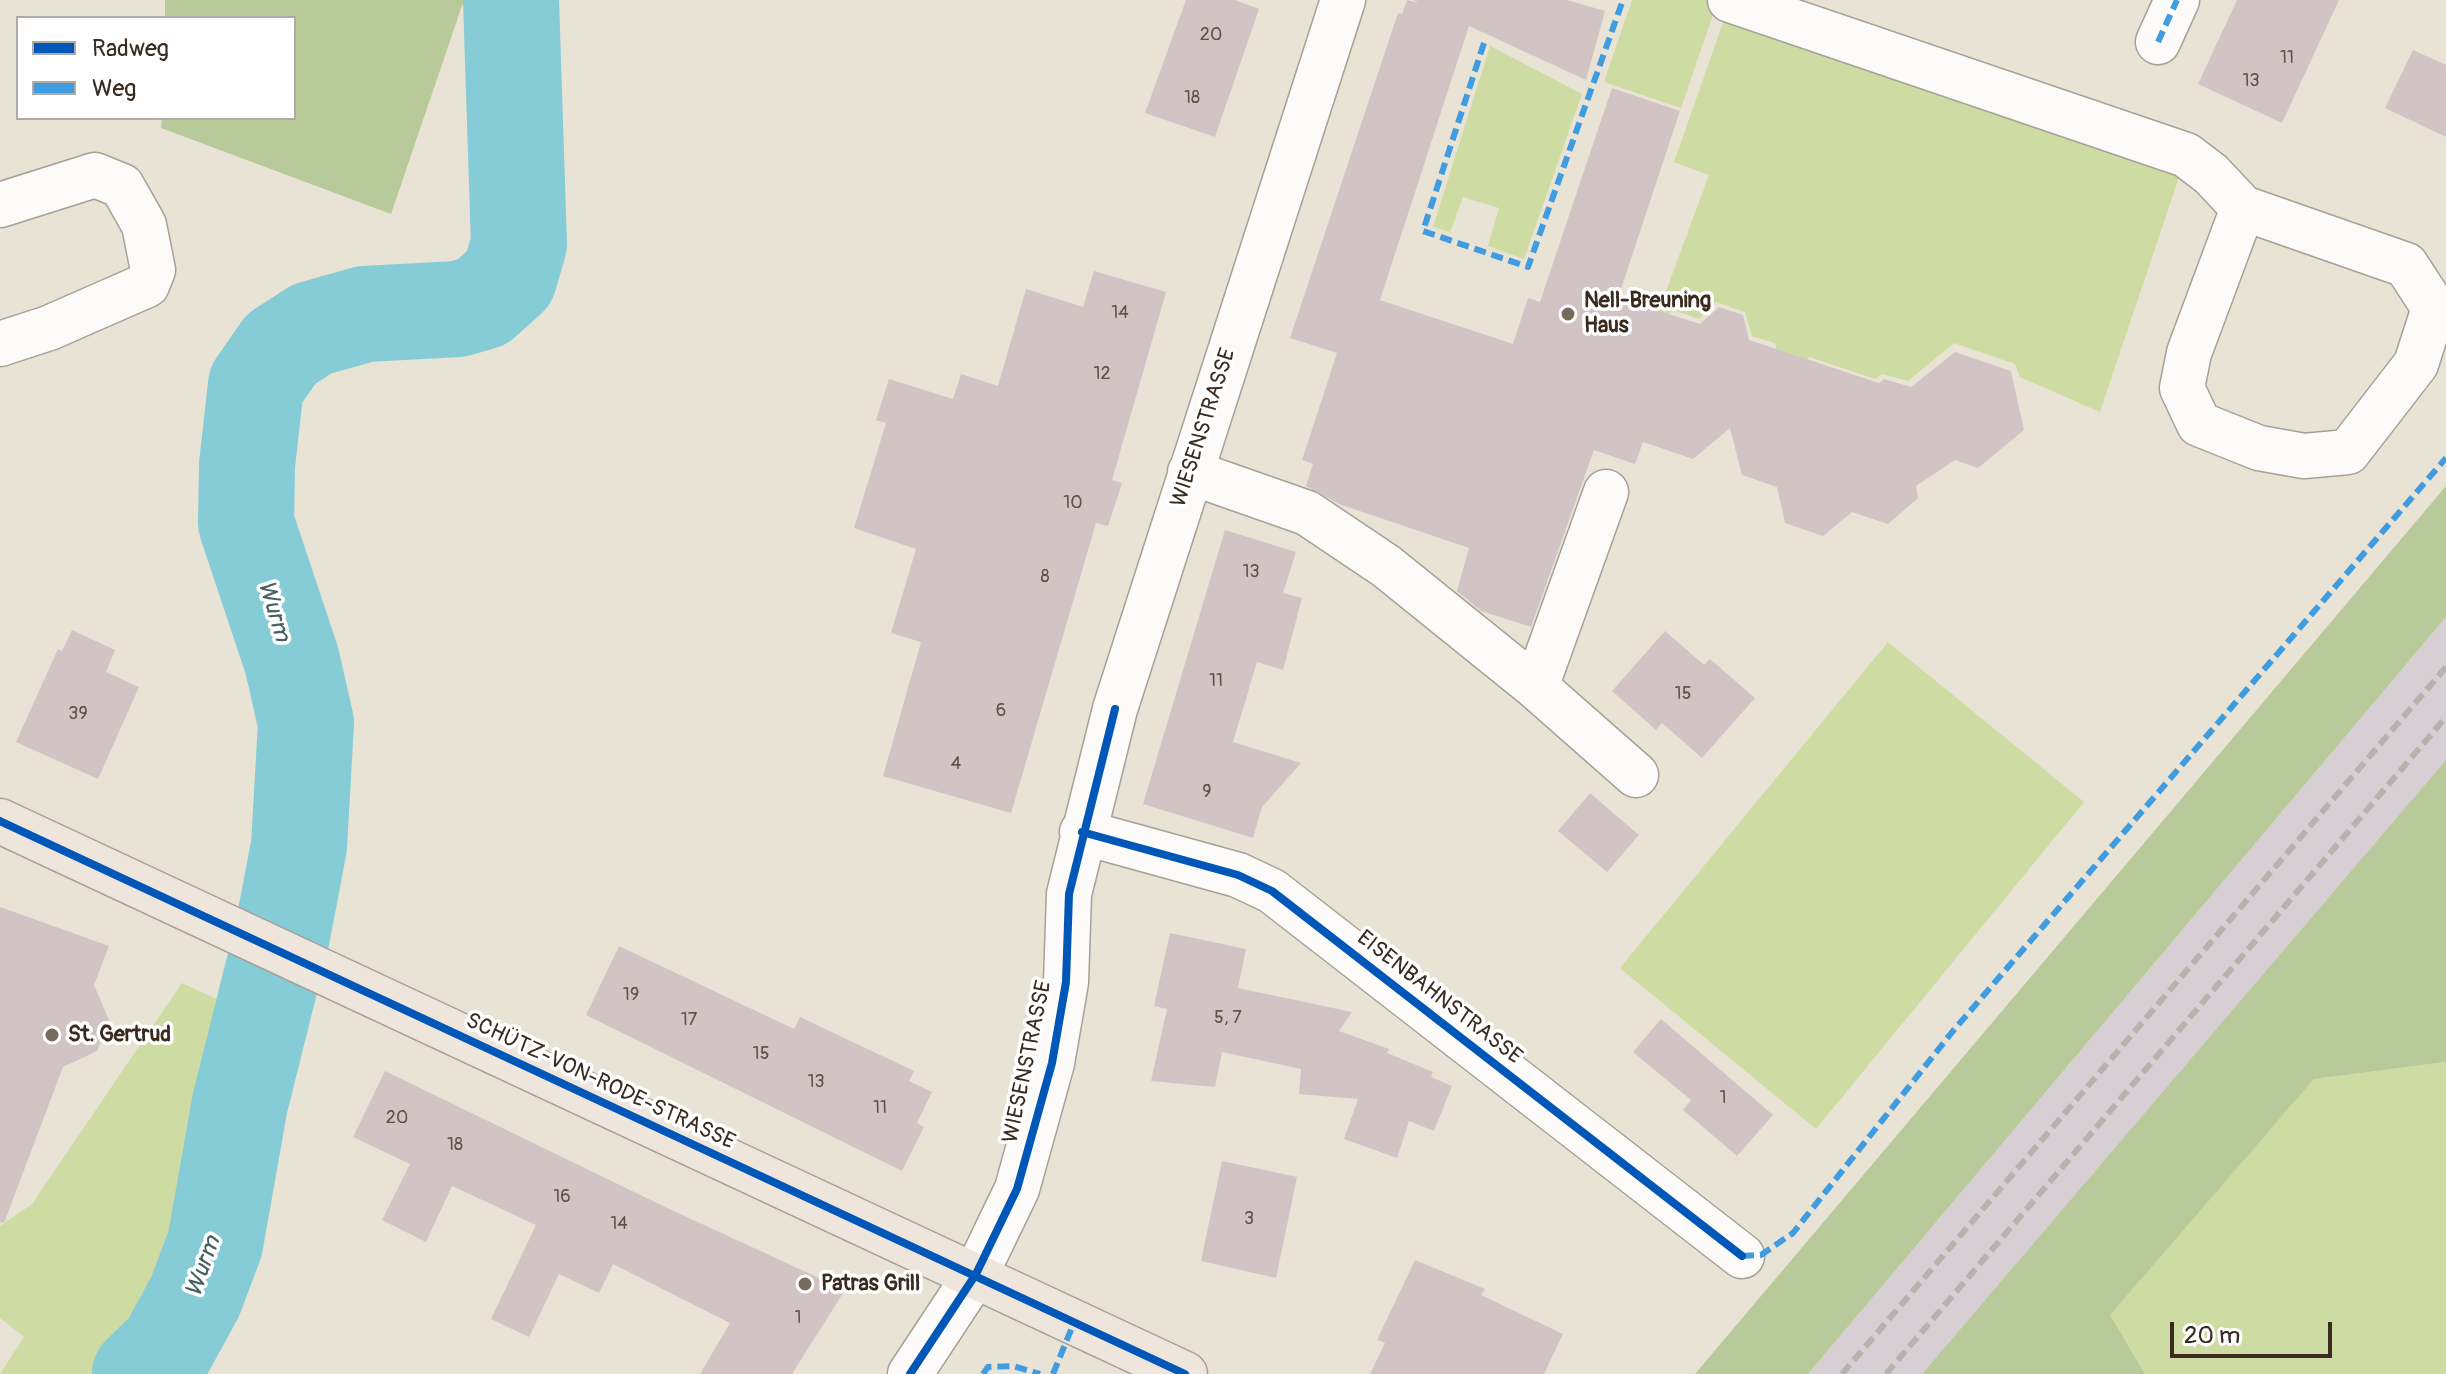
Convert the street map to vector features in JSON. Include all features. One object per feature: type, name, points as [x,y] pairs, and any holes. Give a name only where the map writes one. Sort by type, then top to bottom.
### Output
[{"type":"main road","name":"SCHÜTZ-VON-RODE-STRASSE","points":[[0,821],[1185,1374]]},
{"type":"street","name":"WIESENSTRASSE","points":[[910,1374],[976,1274],[1017,1189],[1052,1063],[1066,982],[1069,894],[1115,709],[1343,0]]},
{"type":"street","points":[[1730,0],[2186,155],[2211,174],[2243,208],[2406,265],[2434,308],[2416,364],[2348,452],[2304,456],[2259,448],[2199,424],[2182,388],[2189,353],[2243,208]]},
{"type":"street","points":[[2158,42],[2177,0]]},
{"type":"street","points":[[0,205],[95,175],[122,186],[144,225],[153,270],[147,285],[49,328],[0,344]]},
{"type":"street","points":[[1190,472],[1307,513],[1386,566],[1536,687],[1636,775]]},
{"type":"street","points":[[1536,687],[1606,492]]},
{"type":"street","name":"EISENBAHNSTRASSE","points":[[1082,832],[1238,875],[1272,891],[1742,1256]]},
{"type":"shaded area","points":[[2446,617],[2446,760],[2361,861],[1922,1374],[1808,1374]]},
{"type":"green space","points":[[165,0],[464,0],[391,214],[161,128],[162,120],[296,120],[296,16],[165,16]]},
{"type":"green space","points":[[1632,0],[1707,0],[1717,3],[1681,108],[1604,82]]},
{"type":"green space","points":[[1724,20],[2179,177],[2100,412],[2020,377],[2015,364],[1954,343],[1908,381],[1882,374],[1875,379],[1809,357],[1791,374],[1782,369],[1775,343],[1752,336],[1745,312],[1716,302],[1699,319],[1673,310],[1652,329],[1709,175],[1674,162]]},
{"type":"green space","points":[[1490,46],[1582,94],[1524,259],[1488,246],[1499,208],[1463,197],[1450,232],[1433,227]]},
{"type":"green space","points":[[2446,486],[2446,617],[1808,1374],[1695,1374]]},
{"type":"green space","points":[[1888,642],[2084,802],[1816,1129],[1620,968]]},
{"type":"green space","points":[[2446,760],[2446,1062],[2314,1079],[2110,1315],[2145,1374],[1922,1374]]},
{"type":"green space","points":[[182,983],[302,1039],[264,1187],[255,1255],[224,1318],[178,1374],[0,1374],[24,1337],[0,1318],[0,1226],[32,1204]]},
{"type":"green space","points":[[2446,1062],[2446,1374],[2145,1374],[2109,1315],[2314,1079]]},
{"type":"building","points":[[1186,0],[1235,0],[1259,9],[1215,137],[1145,113]]},
{"type":"building","name":"Nell-Breuning Haus","points":[[1407,0],[1419,3],[1413,0],[1567,0],[1605,11],[1586,80],[1469,26],[1380,300],[1513,344],[1528,298],[1540,302],[1612,88],[1680,111],[1618,298],[1700,324],[1719,307],[1743,315],[1749,340],[1879,383],[1884,379],[1911,387],[1955,352],[2011,371],[2024,430],[1978,468],[1955,460],[1916,486],[1918,498],[1888,524],[1852,512],[1823,536],[1785,523],[1777,487],[1742,475],[1730,428],[1693,459],[1643,442],[1635,464],[1594,450],[1531,627],[1481,611],[1457,591],[1469,548],[1339,504],[1306,486],[1313,464],[1302,460],[1337,353],[1290,338],[1398,13],[1402,14]]},
{"type":"building","points":[[2237,0],[2339,0],[2282,123],[2198,84]]},
{"type":"building","points":[[2413,50],[2446,65],[2446,137],[2385,108]]},
{"type":"building","points":[[1094,271],[1166,292],[1112,480],[1122,483],[1108,526],[1096,523],[1011,813],[883,776],[921,642],[891,633],[916,549],[854,528],[886,423],[876,420],[889,379],[953,399],[961,374],[998,386],[1026,289],[1083,307]]},
{"type":"building","points":[[1225,530],[1296,552],[1283,593],[1302,598],[1283,670],[1257,662],[1233,742],[1301,763],[1262,807],[1253,838],[1143,804]]},
{"type":"building","points":[[72,630],[115,650],[106,672],[139,687],[98,779],[16,742],[58,649],[62,651]]},
{"type":"building","points":[[1665,631],[1704,665],[1710,659],[1755,698],[1702,758],[1662,723],[1656,730],[1612,691]]},
{"type":"building","points":[[1590,793],[1639,835],[1607,872],[1558,831]]},
{"type":"building","name":"St. Gertrud","points":[[0,907],[109,946],[94,985],[109,1020],[97,1051],[63,1067],[4,1223],[0,1222]]},
{"type":"building","points":[[1170,933],[1246,949],[1238,988],[1352,1012],[1339,1031],[1389,1049],[1387,1053],[1433,1072],[1431,1077],[1452,1086],[1434,1131],[1409,1121],[1397,1158],[1344,1139],[1358,1099],[1299,1094],[1301,1069],[1222,1052],[1215,1087],[1151,1081],[1167,1009],[1154,1006]]},
{"type":"building","points":[[619,946],[794,1029],[800,1017],[914,1071],[909,1081],[932,1092],[917,1123],[924,1127],[902,1171],[586,1015]]},
{"type":"building","points":[[1661,1019],[1773,1115],[1737,1156],[1683,1110],[1691,1100],[1633,1052]]},
{"type":"building","points":[[385,1071],[845,1290],[792,1374],[700,1374],[730,1323],[613,1264],[599,1293],[559,1274],[529,1337],[491,1319],[536,1225],[452,1186],[426,1242],[382,1220],[410,1164],[353,1137]]},
{"type":"building","points":[[1222,1161],[1297,1177],[1276,1278],[1201,1261]]},
{"type":"building","points":[[1415,1260],[1485,1289],[1481,1295],[1563,1334],[1544,1374],[1370,1374],[1385,1343],[1377,1340]]},
{"type":"waterway","name":"Wurm","points":[[140,1374],[167,1348],[195,1297],[215,1244],[240,1103],[282,935],[299,846],[306,723],[292,661],[246,523],[247,465],[256,385],[281,349],[312,329],[365,314],[458,309],[482,302],[509,278],[519,244],[511,0]]},
{"type":"railway","points":[[1842,1374],[2446,667]]},
{"type":"railway","points":[[1886,1374],[2446,717]]},
{"type":"marked path","points":[[1484,43],[1423,231],[1528,267],[1623,0]]},
{"type":"marked path","points":[[2158,42],[2177,0]]},
{"type":"marked path","points":[[1742,1256],[1761,1255],[1793,1233],[1953,1031],[2446,458]]},
{"type":"marked path","points":[[1053,1374],[1075,1320]]},
{"type":"marked path","points":[[983,1374],[988,1367],[1013,1366],[1040,1374]]},
{"type":"cycle path","points":[[910,1374],[976,1274],[1017,1189],[1052,1063],[1066,982],[1069,894],[1115,709]]},
{"type":"cycle path","points":[[0,821],[1185,1374]]},
{"type":"cycle path","points":[[1082,832],[1238,875],[1272,891],[1742,1256]]},
{"type":"place","name":"Nell-Breuning Haus","points":[[1568,314]]},
{"type":"place","name":"St. Gertrud","points":[[52,1035]]},
{"type":"place","name":"Patras Grill","points":[[805,1284]]}]
